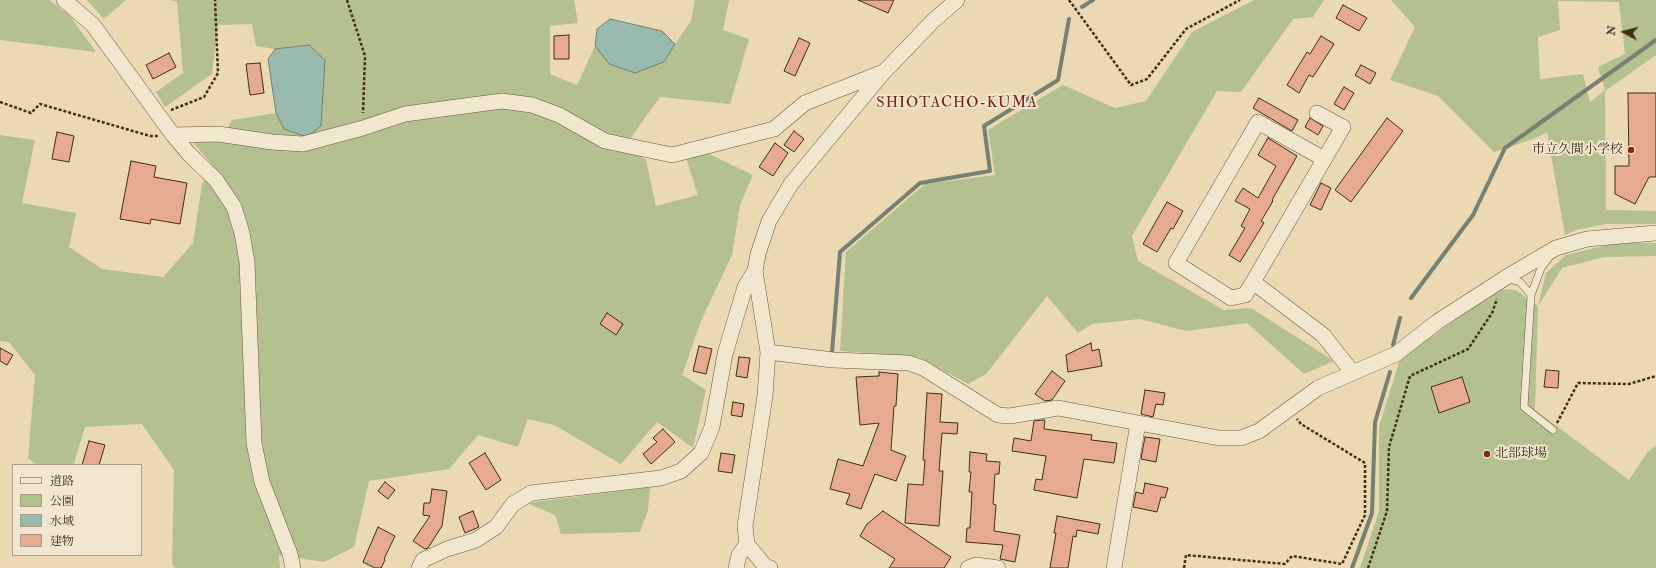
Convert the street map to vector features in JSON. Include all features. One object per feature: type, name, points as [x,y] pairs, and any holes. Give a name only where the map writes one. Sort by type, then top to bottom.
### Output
[{"type":"street","points":[[64,0],[92,25],[172,135],[216,180],[234,207],[242,233],[247,262],[254,443],[262,482],[290,554],[293,568]]},
{"type":"street","points":[[770,568],[765,566],[747,544],[745,526],[765,396],[768,352],[755,271],[758,254],[769,221],[791,184],[883,73],[933,21],[957,0]]},
{"type":"street","points":[[172,135],[218,134],[272,142],[303,144],[363,128],[405,114],[502,101],[532,105],[559,115],[605,141],[672,155],[774,129],[805,103],[883,73]]},
{"type":"street","points":[[1317,113],[1343,127],[1245,295],[1231,298],[1176,263],[1258,122],[1324,159]]},
{"type":"street","points":[[768,352],[833,360],[909,364],[923,368],[998,415],[1010,416],[1058,408],[1219,438],[1240,438],[1259,431],[1318,388],[1396,354],[1437,322],[1505,278],[1556,248],[1587,238],[1656,233]]},
{"type":"street","points":[[419,568],[424,560],[447,549],[476,540],[496,527],[513,504],[531,494],[661,478],[681,471],[701,453],[712,427],[725,354],[745,287],[755,271]]},
{"type":"street","points":[[1253,282],[1323,334],[1352,373]]},
{"type":"street","points":[[1114,568],[1138,423]]},
{"type":"street","points":[[736,568],[739,555],[747,544]]},
{"type":"street","points":[[968,568],[976,565],[998,568]]},
{"type":"lane","points":[[1553,430],[1524,407],[1531,295],[1541,268],[1556,248]]},
{"type":"lane","points":[[1505,278],[1520,282],[1531,295]]},
{"type":"path","points":[[158,115],[204,97],[218,74],[215,0]]},
{"type":"path","points":[[347,0],[366,56],[363,128]]},
{"type":"path","points":[[1069,0],[1131,85],[1147,79],[1186,29],[1240,0]]},
{"type":"path","points":[[0,102],[31,113],[40,104],[150,136],[172,135]]},
{"type":"path","points":[[1368,568],[1387,511],[1389,447],[1410,376],[1468,348],[1492,313],[1505,278]]},
{"type":"path","points":[[1553,430],[1578,383],[1629,384],[1656,376]]},
{"type":"path","points":[[1184,568],[1186,555],[1285,564],[1292,556],[1342,564],[1364,515],[1365,463],[1301,424],[1289,409]]},
{"type":"green space","points":[[0,0],[49,0],[69,15],[96,52],[0,40]]},
{"type":"green space","points":[[87,0],[126,0],[104,19]]},
{"type":"green space","points":[[171,0],[574,0],[578,23],[550,26],[550,74],[577,85],[595,46],[609,64],[664,62],[691,21],[695,0],[729,0],[723,30],[749,39],[730,104],[660,97],[625,146],[646,160],[656,206],[698,195],[686,158],[705,152],[753,175],[740,205],[732,255],[701,321],[682,375],[706,390],[693,448],[657,422],[621,464],[554,425],[528,419],[518,447],[478,435],[449,469],[369,481],[354,547],[324,562],[279,555],[280,568],[175,568],[172,564],[174,470],[142,424],[85,427],[74,463],[76,464],[36,464],[28,458],[35,375],[9,342],[0,341],[0,135],[35,140],[22,203],[76,213],[69,247],[102,269],[163,277],[193,243],[202,184],[213,166],[191,140],[222,140],[232,120],[276,113],[284,129],[309,45],[275,49],[256,46],[252,24],[218,25],[212,74],[165,107],[156,92],[183,73],[177,2]]},
{"type":"green space","points":[[1254,0],[1324,0],[1313,17],[1293,19],[1241,92],[1217,91],[1132,236],[1138,261],[1224,310],[1251,308],[1334,361],[1304,374],[1247,323],[1186,331],[1140,319],[1092,324],[1078,333],[1047,296],[986,374],[968,384],[919,357],[840,351],[846,252],[925,184],[995,175],[988,130],[1063,85],[1115,108],[1146,101],[1192,32]]},
{"type":"green space","points":[[1391,0],[1656,0],[1656,55],[1605,91],[1606,210],[1656,211],[1656,224],[1606,224],[1576,230],[1565,235],[1547,132],[1536,138],[1494,152],[1438,96],[1390,80],[1415,27]],"holes":[[[1558,1],[1619,2],[1625,54],[1598,67],[1605,90],[1590,102],[1583,74],[1540,79],[1538,37],[1560,30]]]},
{"type":"green space","points":[[1615,243],[1656,243],[1656,256],[1604,257],[1562,268],[1538,306],[1546,273],[1566,255]]},
{"type":"green space","name":"北部球場","points":[[1499,289],[1516,290],[1538,306],[1535,410],[1629,480],[1647,453],[1656,445],[1656,568],[1360,568],[1379,511],[1379,427],[1400,359]]},
{"type":"green space","points":[[650,487],[648,510],[640,532],[561,534],[555,515],[527,503]]},
{"type":"water","points":[[610,19],[662,31],[675,44],[664,62],[635,73],[609,64],[595,46],[597,29]]},
{"type":"water","points":[[309,45],[325,60],[321,126],[307,137],[284,129],[276,113],[268,59],[275,49]]},
{"type":"building","points":[[858,0],[894,0],[888,13]]},
{"type":"building","points":[[1343,5],[1367,18],[1359,31],[1336,18]]},
{"type":"building","points":[[569,35],[569,59],[554,59],[554,36]]},
{"type":"building","points":[[1321,36],[1334,44],[1313,77],[1309,75],[1299,93],[1287,85],[1307,52],[1310,54]]},
{"type":"building","points":[[799,38],[810,43],[795,76],[784,71]]},
{"type":"building","points":[[169,53],[176,67],[153,79],[146,65]]},
{"type":"building","points":[[260,63],[264,93],[250,95],[246,64]]},
{"type":"building","points":[[1361,65],[1376,73],[1370,84],[1355,75]]},
{"type":"building","points":[[1344,87],[1354,93],[1344,110],[1334,104]]},
{"type":"building","points":[[1628,93],[1656,93],[1656,177],[1649,177],[1635,204],[1615,194],[1615,166],[1629,166]]},
{"type":"building","points":[[1259,98],[1298,120],[1292,131],[1253,108]]},
{"type":"building","points":[[1310,118],[1323,126],[1318,135],[1305,127]]},
{"type":"building","points":[[1387,118],[1403,131],[1351,202],[1335,190]]},
{"type":"building","points":[[794,131],[804,139],[794,152],[784,145]]},
{"type":"building","points":[[57,132],[74,136],[69,162],[52,159]]},
{"type":"building","points":[[1268,138],[1297,156],[1261,221],[1264,223],[1240,262],[1229,255],[1245,228],[1241,226],[1250,209],[1235,201],[1243,188],[1258,198],[1276,166],[1258,155]]},
{"type":"building","points":[[775,143],[788,153],[773,176],[759,167]]},
{"type":"building","points":[[131,161],[156,166],[154,177],[187,183],[180,224],[151,219],[150,224],[120,219]]},
{"type":"building","points":[[1321,183],[1331,188],[1321,210],[1310,205]]},
{"type":"building","points":[[1167,202],[1183,211],[1157,252],[1143,244]]},
{"type":"building","points":[[607,313],[623,324],[616,335],[600,324]]},
{"type":"building","points":[[1091,343],[1092,351],[1099,349],[1102,366],[1068,372],[1066,355]]},
{"type":"building","points":[[699,346],[712,349],[706,374],[693,371]]},
{"type":"building","points":[[0,348],[13,355],[7,365],[0,361]]},
{"type":"building","points":[[739,357],[750,358],[747,378],[736,376]]},
{"type":"building","points":[[1546,370],[1559,371],[1558,388],[1544,387]]},
{"type":"building","points":[[1052,371],[1065,381],[1052,400],[1045,401],[1035,394]]},
{"type":"building","points":[[879,372],[898,374],[891,450],[906,456],[896,481],[875,474],[861,509],[846,504],[850,494],[830,489],[838,459],[863,466],[879,423],[860,425],[856,377],[879,376]]},
{"type":"building","points":[[1462,377],[1470,402],[1439,413],[1431,387]]},
{"type":"building","points":[[1145,390],[1165,393],[1163,405],[1156,404],[1153,417],[1141,414]]},
{"type":"building","points":[[927,393],[942,394],[940,422],[958,423],[957,434],[942,433],[939,471],[943,471],[939,526],[905,523],[908,484],[923,485]]},
{"type":"building","points":[[733,402],[744,404],[742,417],[731,415]]},
{"type":"building","points":[[1045,420],[1044,429],[1092,435],[1091,440],[1117,443],[1114,463],[1084,459],[1077,498],[1034,490],[1036,479],[1042,480],[1046,456],[1012,451],[1014,438],[1031,441],[1034,421]]},
{"type":"building","points":[[663,429],[675,442],[651,464],[643,454],[657,442],[653,438]]},
{"type":"building","points":[[1145,437],[1160,439],[1156,462],[1141,459]]},
{"type":"building","points":[[89,441],[105,445],[99,464],[82,464]]},
{"type":"building","points":[[970,452],[987,454],[986,461],[1000,462],[999,474],[995,474],[993,504],[996,505],[994,531],[1020,535],[1015,562],[1000,559],[1003,545],[966,542],[967,528],[970,528],[972,492],[969,492],[971,472],[969,472]]},
{"type":"building","points":[[485,453],[501,480],[486,490],[469,463]]},
{"type":"building","points":[[721,453],[735,455],[732,473],[718,471]]},
{"type":"building","points":[[385,482],[395,490],[388,499],[378,491]]},
{"type":"building","points":[[1145,483],[1168,488],[1165,498],[1161,497],[1157,512],[1133,507],[1136,492],[1143,494]]},
{"type":"building","points":[[432,489],[447,491],[442,526],[428,548],[425,549],[413,541],[430,516],[423,515],[424,503],[430,503]]},
{"type":"building","points":[[473,511],[479,527],[465,533],[459,517]]},
{"type":"building","points":[[883,511],[951,557],[944,568],[889,568],[895,559],[860,536],[867,524]]},
{"type":"building","points":[[1057,516],[1100,524],[1098,534],[1077,530],[1076,537],[1073,536],[1068,568],[1050,568],[1056,533],[1054,533]]},
{"type":"building","points":[[378,527],[395,536],[381,568],[375,568],[363,562]]},
{"type":"waterway","points":[[1082,7],[1093,0]]},
{"type":"waterway","points":[[832,353],[840,252],[920,183],[990,171],[984,126],[1058,80],[1069,19]]},
{"type":"waterway","points":[[1411,298],[1473,215],[1505,148],[1656,40]]},
{"type":"waterway","points":[[1393,345],[1400,318]]},
{"type":"waterway","points":[[1352,568],[1372,513],[1375,422],[1390,372]]},
{"type":"place","name":"市立久間小学校","points":[[1631,150]]},
{"type":"place","name":"北部球場","points":[[1487,454]]},
{"type":"district","name":"SHIOTACHO-KUMA","points":[[957,104]]}]
